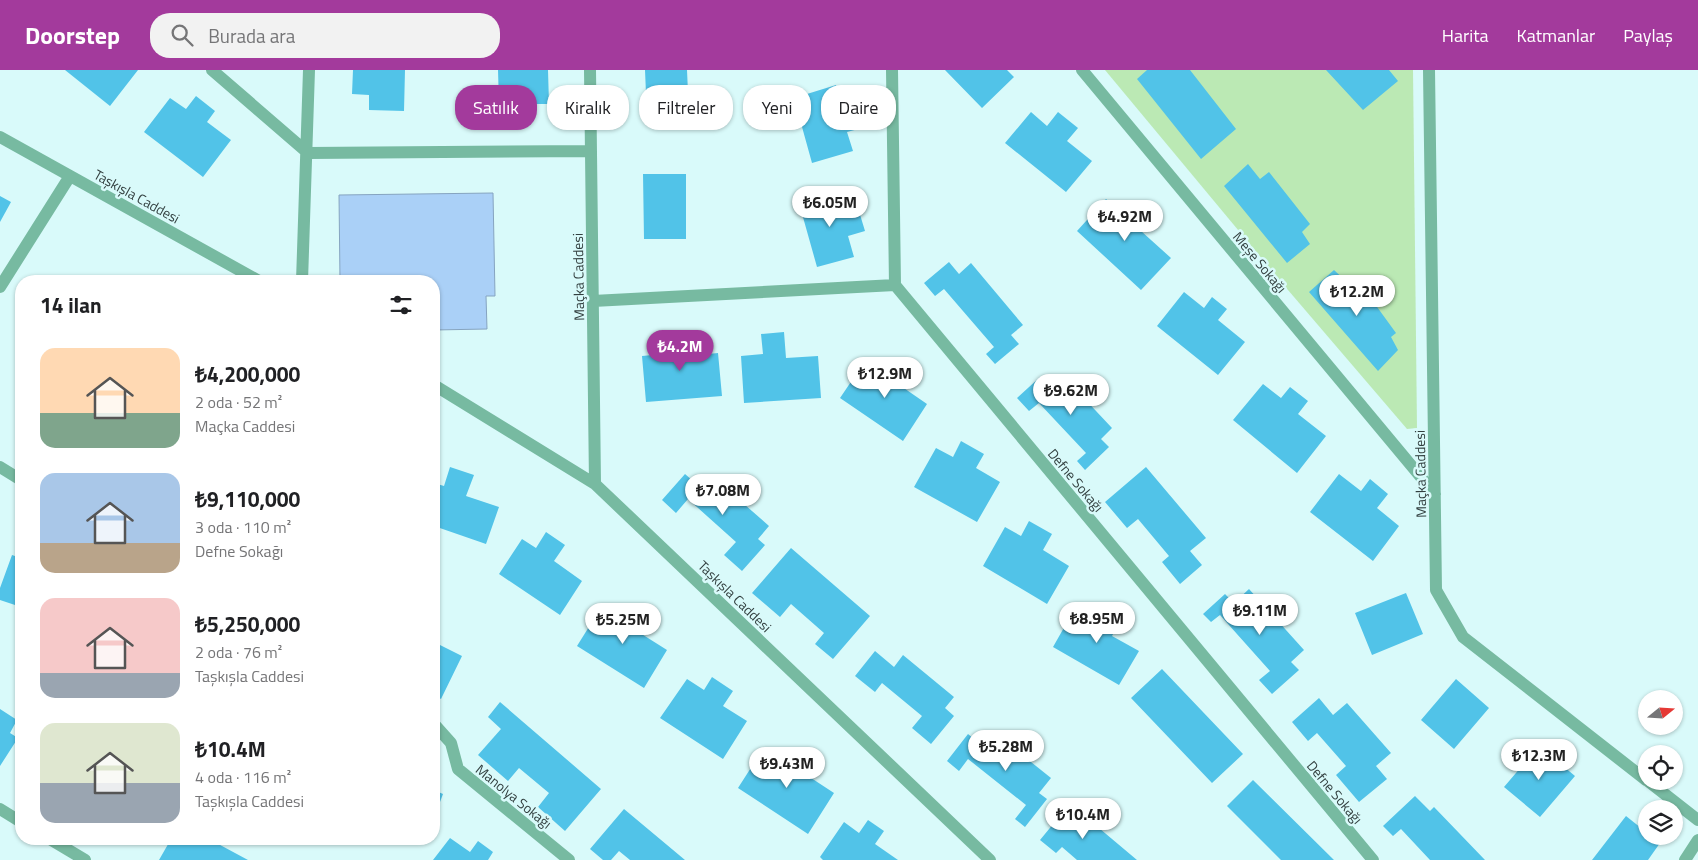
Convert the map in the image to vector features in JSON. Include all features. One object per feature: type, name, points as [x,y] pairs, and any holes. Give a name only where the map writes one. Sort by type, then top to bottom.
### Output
[{"type":"street","points":[[212,70],[308,153],[591,151]]},
{"type":"street","points":[[302,275],[308,153],[309,70]]},
{"type":"street","name":"Maçka Caddesi","points":[[590,70],[595,484]]},
{"type":"street","points":[[594,301],[895,285],[892,70]]},
{"type":"street","name":"Meşe Sokağı","points":[[1082,70],[1436,494]]},
{"type":"street","name":"Maçka Caddesi","points":[[1429,70],[1436,590],[1463,637],[1638,773]]},
{"type":"street","name":"Taşkışla Caddesi","points":[[0,137],[249,275]]},
{"type":"street","points":[[0,287],[70,176]]},
{"type":"street","name":"Defne Sokağı","points":[[895,285],[1373,860]]},
{"type":"street","name":"Taşkışla Caddesi","points":[[440,389],[595,484],[990,860]]},
{"type":"street","points":[[0,467],[15,476]]},
{"type":"street","name":"Manolya Sokağı","points":[[440,731],[451,743],[458,769],[569,860]]},
{"type":"street","name":"Maçka Caddesi","points":[[1660,790],[1698,820]]},
{"type":"street","points":[[0,809],[15,818]]},
{"type":"street","points":[[1686,860],[1698,840]]},
{"type":"street","points":[[60,845],[85,860]]},
{"type":"green space","points":[[1105,70],[1413,70],[1417,428],[1407,429],[1288,290]]},
{"type":"water","points":[[493,193],[495,296],[486,296],[487,329],[440,330],[440,275],[340,275],[339,195]]},
{"type":"building","points":[[65,70],[138,70],[110,106]]},
{"type":"building","points":[[353,70],[405,70],[404,111],[369,110],[369,95],[352,94]]},
{"type":"building","points":[[498,70],[548,70],[547,104],[537,104],[537,85],[498,85]]},
{"type":"building","points":[[645,70],[687,70],[688,85],[646,85]]},
{"type":"building","points":[[945,70],[1007,70],[1014,77],[982,108]]},
{"type":"building","points":[[1147,70],[1190,70],[1236,129],[1201,159],[1137,79]]},
{"type":"building","points":[[1326,70],[1389,70],[1398,81],[1363,110]]},
{"type":"building","points":[[821,90],[821,130],[854,130],[847,132],[853,151],[812,163],[803,130],[811,130],[811,93]]},
{"type":"building","points":[[196,96],[215,111],[207,122],[231,140],[203,177],[144,132],[170,98],[186,109]]},
{"type":"building","points":[[1031,112],[1047,126],[1058,112],[1078,128],[1067,141],[1092,161],[1066,192],[1005,143]]},
{"type":"building","points":[[1248,164],[1260,179],[1269,172],[1310,224],[1302,232],[1310,244],[1287,263],[1224,186]]},
{"type":"building","points":[[643,174],[686,174],[686,239],[644,239]]},
{"type":"building","points":[[837,192],[843,212],[858,208],[865,231],[848,236],[854,257],[817,267],[799,203]]},
{"type":"building","points":[[0,196],[11,202],[0,222]]},
{"type":"building","points":[[1106,199],[1125,216],[1136,204],[1152,219],[1141,231],[1171,258],[1141,290],[1077,231]]},
{"type":"building","points":[[949,262],[959,274],[971,263],[1023,325],[1011,335],[1019,344],[995,364],[986,354],[994,347],[944,289],[935,296],[924,283]]},
{"type":"building","points":[[1334,270],[1349,284],[1356,278],[1396,333],[1391,337],[1398,350],[1378,371],[1309,292]]},
{"type":"building","points":[[1184,292],[1204,308],[1212,297],[1227,309],[1218,320],[1245,342],[1218,375],[1157,326]]},
{"type":"building","points":[[686,332],[688,356],[718,353],[722,396],[646,402],[642,356],[663,354],[661,334]]},
{"type":"building","points":[[784,332],[786,358],[818,356],[821,398],[744,403],[741,356],[763,354],[761,334]]},
{"type":"building","points":[[890,359],[907,370],[898,384],[927,404],[903,441],[840,398],[863,364],[879,374]]},
{"type":"building","points":[[1040,377],[1052,390],[1065,378],[1112,428],[1101,439],[1109,447],[1085,470],[1077,461],[1086,453],[1039,403],[1029,411],[1017,398]]},
{"type":"building","points":[[1263,384],[1281,398],[1290,387],[1308,401],[1298,414],[1326,436],[1297,473],[1233,420]]},
{"type":"building","points":[[961,441],[984,454],[976,468],[1000,482],[977,522],[914,487],[936,448],[953,457]]},
{"type":"building","points":[[450,467],[474,475],[466,496],[499,507],[486,544],[440,528],[440,485],[444,486]]},
{"type":"building","points":[[1146,467],[1206,538],[1190,551],[1202,565],[1180,584],[1162,562],[1169,556],[1138,519],[1127,528],[1105,502]]},
{"type":"building","points":[[685,474],[700,487],[711,475],[769,526],[758,539],[765,545],[742,571],[724,555],[736,542],[688,499],[676,513],[662,500]]},
{"type":"building","points":[[1339,474],[1361,491],[1370,479],[1388,494],[1377,508],[1399,526],[1373,561],[1310,512]]},
{"type":"building","points":[[1029,521],[1052,534],[1043,550],[1069,566],[1047,604],[983,566],[1005,527],[1021,536]]},
{"type":"building","points":[[546,532],[565,545],[554,561],[582,581],[560,615],[499,574],[522,539],[536,548]]},
{"type":"building","points":[[791,548],[870,616],[833,659],[815,644],[824,633],[791,604],[780,617],[752,593]]},
{"type":"building","points":[[12,555],[15,556],[15,605],[0,600],[0,588]]},
{"type":"building","points":[[1249,589],[1304,650],[1291,662],[1299,670],[1272,694],[1259,680],[1270,671],[1220,615],[1211,622],[1203,614],[1225,594],[1234,603]]},
{"type":"building","points":[[1406,593],[1423,634],[1372,655],[1355,613]]},
{"type":"building","points":[[1101,605],[1122,617],[1112,636],[1139,651],[1119,685],[1053,647],[1074,610],[1092,621]]},
{"type":"building","points":[[602,606],[623,619],[631,606],[650,618],[640,633],[667,650],[644,688],[577,646]]},
{"type":"building","points":[[440,645],[462,656],[440,698]]},
{"type":"building","points":[[875,651],[894,667],[903,655],[954,697],[945,708],[954,716],[931,744],[912,728],[922,716],[882,683],[875,692],[855,676]]},
{"type":"building","points":[[1162,669],[1243,754],[1212,783],[1131,698]]},
{"type":"building","points":[[712,677],[733,691],[723,706],[747,721],[723,759],[660,718],[687,679],[704,690]]},
{"type":"building","points":[[1456,679],[1489,708],[1454,749],[1421,720]]},
{"type":"building","points":[[1319,698],[1333,715],[1347,703],[1391,753],[1376,766],[1387,779],[1359,802],[1336,775],[1346,766],[1317,733],[1308,741],[1292,722]]},
{"type":"building","points":[[500,702],[601,789],[565,831],[538,807],[549,793],[519,768],[508,781],[478,755],[501,729],[488,717]]},
{"type":"building","points":[[0,709],[15,719],[15,724],[10,733],[15,736],[15,743],[0,766]]},
{"type":"building","points":[[968,734],[985,748],[996,734],[1051,778],[1039,793],[1047,799],[1025,827],[1015,819],[1026,805],[968,759],[959,771],[947,761]]},
{"type":"building","points":[[1539,746],[1575,776],[1540,817],[1504,787]]},
{"type":"building","points":[[763,749],[784,763],[793,749],[810,760],[802,772],[834,793],[808,834],[738,788]]},
{"type":"building","points":[[1253,780],[1334,860],[1281,860],[1227,806]]},
{"type":"building","points":[[1415,796],[1430,811],[1434,807],[1485,860],[1430,860],[1401,829],[1393,836],[1383,826]]},
{"type":"building","points":[[1068,806],[1086,821],[1079,829],[1084,834],[1093,823],[1137,860],[1077,860],[1062,847],[1056,853],[1040,840]]},
{"type":"building","points":[[624,809],[685,860],[630,860],[619,851],[611,860],[603,860],[590,849]]},
{"type":"building","points":[[1626,816],[1638,826],[1638,845],[1659,845],[1648,860],[1592,860]]},
{"type":"building","points":[[868,820],[884,831],[875,844],[898,860],[823,860],[820,857],[844,822],[859,833]]},
{"type":"building","points":[[450,838],[470,852],[478,841],[493,852],[488,860],[433,860]]},
{"type":"building","points":[[168,845],[220,845],[248,860],[159,860]]}]
